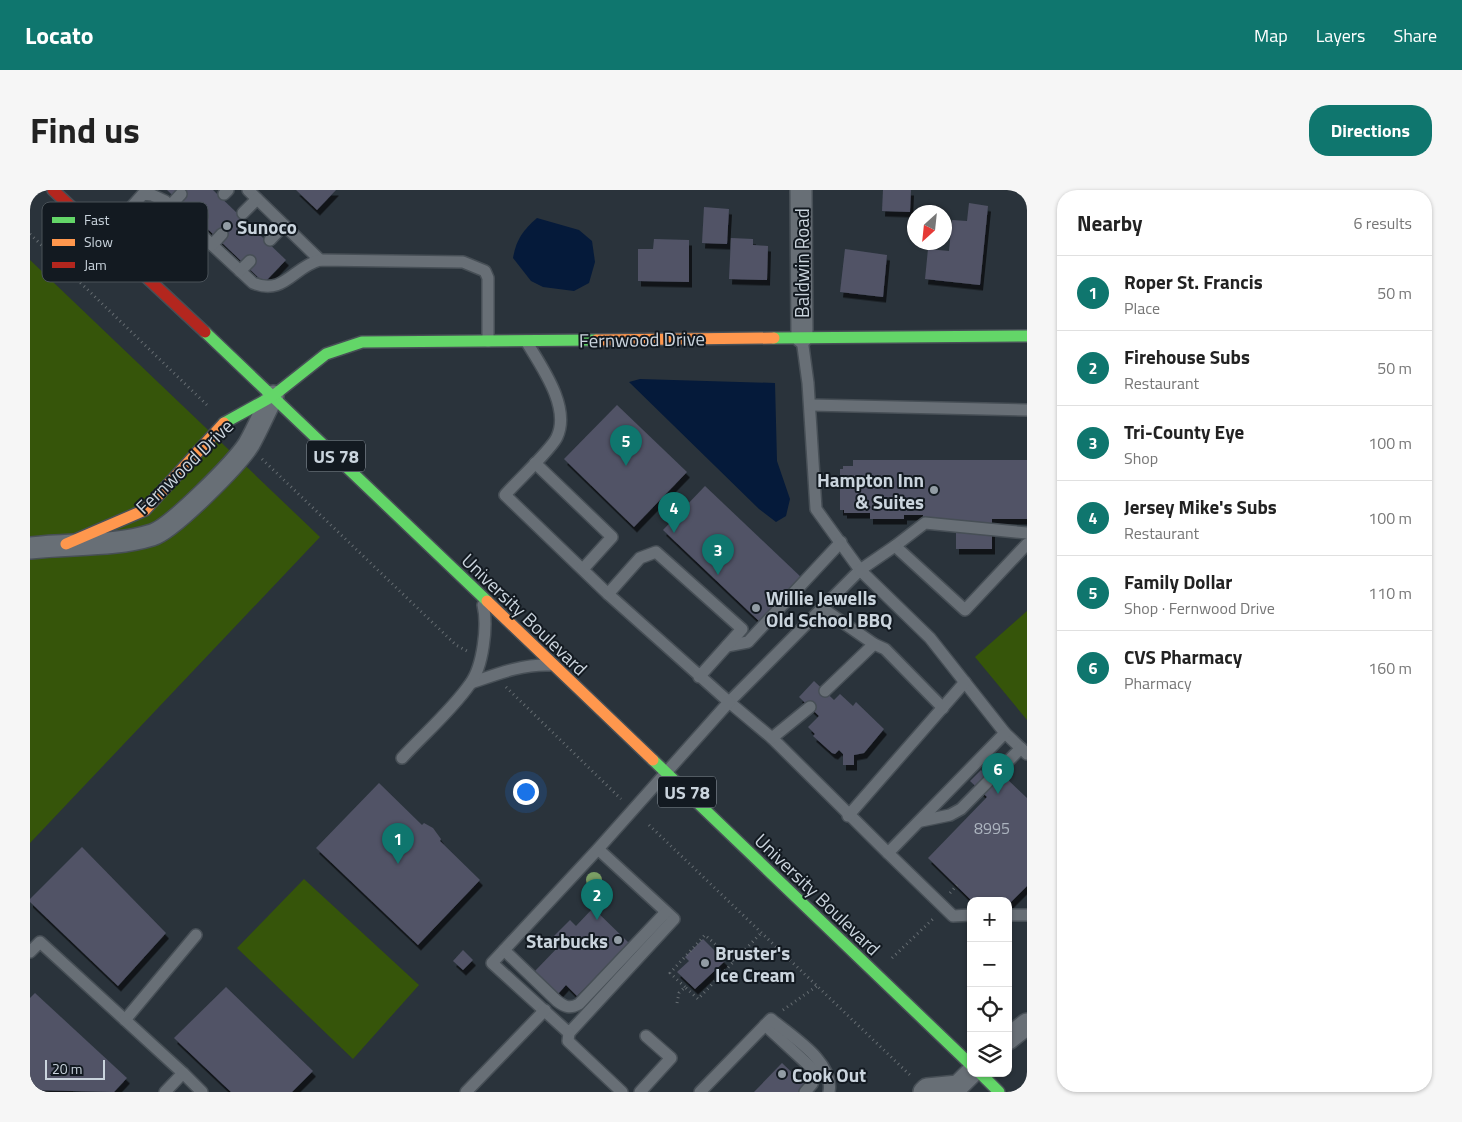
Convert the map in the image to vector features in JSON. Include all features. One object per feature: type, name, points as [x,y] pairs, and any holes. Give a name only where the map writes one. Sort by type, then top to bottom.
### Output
[{"type":"main road","name":"University Boulevard","points":[[53,190],[66,202]]},
{"type":"main road","name":"University Boulevard","points":[[151,282],[273,396],[967,1061]]},
{"type":"main road","name":"Fernwood Drive","points":[[66,544],[120,523],[145,510],[225,422],[273,396],[326,354],[362,342],[1027,336]]},
{"type":"main road","points":[[984,1077],[1000,1092]]},
{"type":"street","name":"Baldwin Road","points":[[800,190],[802,337]]},
{"type":"street","name":"Fernwood Drive","points":[[30,548],[66,544],[103,544],[154,535],[187,512],[248,445],[273,396]]},
{"type":"street","points":[[1012,1036],[1027,1024]]},
{"type":"street","points":[[920,1086],[926,1089],[962,1084]]},
{"type":"lane","points":[[248,190],[320,260]]},
{"type":"lane","points":[[136,202],[145,192],[163,202]]},
{"type":"lane","points":[[174,202],[181,194]]},
{"type":"lane","points":[[243,213],[257,199]]},
{"type":"lane","points":[[270,240],[284,225]]},
{"type":"lane","points":[[212,245],[222,234]]},
{"type":"lane","points":[[208,241],[253,283],[262,287],[280,285],[309,263],[320,260],[453,261],[476,267],[485,271],[488,278],[488,341]]},
{"type":"lane","points":[[240,271],[250,261]]},
{"type":"lane","points":[[802,337],[810,405],[816,509],[860,570],[930,638],[1005,733],[1024,751],[961,809],[950,815],[919,822]]},
{"type":"lane","points":[[525,340],[549,379],[561,416],[557,438],[505,495],[698,677],[772,738],[848,816],[953,916],[967,915]]},
{"type":"lane","points":[[810,405],[1027,410]]},
{"type":"lane","points":[[534,463],[612,537],[583,569]]},
{"type":"lane","points":[[569,1033],[492,962],[598,849],[729,702],[860,570],[925,523],[1027,533]]},
{"type":"lane","points":[[727,646],[748,642],[840,542]]},
{"type":"lane","points":[[894,546],[965,610],[1027,544]]},
{"type":"lane","points":[[608,594],[640,558],[656,552],[742,629],[698,677]]},
{"type":"lane","points":[[402,758],[472,683],[483,642],[486,619],[482,596]]},
{"type":"lane","points":[[822,608],[874,644],[885,649],[943,708]]},
{"type":"lane","points":[[825,691],[874,644]]},
{"type":"lane","points":[[472,683],[514,669],[537,665],[554,665]]},
{"type":"lane","points":[[848,816],[965,682]]},
{"type":"lane","points":[[772,738],[810,707]]},
{"type":"lane","points":[[888,853],[1005,733]]},
{"type":"lane","points":[[598,849],[674,919],[569,1033],[568,1040],[622,1092]]},
{"type":"lane","points":[[504,950],[557,1001],[568,1007],[574,1007],[579,1004],[666,912]]},
{"type":"lane","points":[[1012,915],[1027,915]]},
{"type":"lane","points":[[126,1020],[196,935]]},
{"type":"lane","points":[[30,952],[40,942],[202,1092]]},
{"type":"lane","points":[[466,1092],[545,1010]]},
{"type":"lane","points":[[768,1022],[816,1072],[819,1092]]},
{"type":"lane","points":[[700,1092],[768,1022]]},
{"type":"lane","points":[[768,1022],[798,1040],[826,1069],[830,1086],[829,1092]]},
{"type":"lane","points":[[640,1092],[671,1058],[646,1036]]},
{"type":"lane","points":[[165,1092],[183,1073]]},
{"type":"lane","points":[[805,1092],[816,1078]]},
{"type":"path","points":[[30,234],[42,246]]},
{"type":"path","points":[[80,282],[212,410]]},
{"type":"path","points":[[262,459],[456,645],[472,654]]},
{"type":"path","points":[[504,685],[622,800]]},
{"type":"path","points":[[648,825],[920,1086]]},
{"type":"path","points":[[875,973],[932,921],[956,885]]},
{"type":"path","points":[[734,961],[705,935],[670,973],[698,999],[761,933]]},
{"type":"path","points":[[782,1010],[817,986]]},
{"type":"path","points":[[678,1003],[678,993],[685,987]]},
{"type":"green space","points":[[30,260],[42,271],[42,282],[53,282],[320,537],[30,843]]},
{"type":"green space","points":[[1027,611],[1027,720],[975,657]]},
{"type":"green space","points":[[304,879],[419,985],[353,1059],[237,948]]},
{"type":"water","points":[[537,218],[579,230],[592,241],[595,262],[589,283],[574,291],[543,287],[531,281],[513,258],[521,236]]},
{"type":"water","points":[[640,379],[775,383],[777,461],[790,499],[786,516],[776,522],[759,509],[629,382]]},
{"type":"building","points":[[167,190],[213,190],[286,260],[264,283],[208,229],[208,202],[180,202]]},
{"type":"building","points":[[296,190],[336,190],[317,210]]},
{"type":"building","points":[[883,190],[911,190],[910,205],[907,205],[907,212],[882,211]]},
{"type":"building","points":[[969,203],[988,206],[980,285],[925,279],[928,250],[952,250],[952,220],[967,221]]},
{"type":"building","points":[[704,207],[729,209],[727,244],[702,243]]},
{"type":"building","points":[[731,238],[753,239],[753,245],[768,246],[767,280],[729,279]]},
{"type":"building","points":[[654,239],[689,240],[689,282],[638,281],[638,249],[653,249]]},
{"type":"building","points":[[845,249],[887,255],[883,297],[840,292]]},
{"type":"building","points":[[617,405],[687,472],[634,527],[564,459]]},
{"type":"building","name":"Hampton Inn & Suites","points":[[853,460],[1027,460],[1027,519],[992,519],[992,549],[956,549],[956,523],[945,523],[945,518],[923,518],[923,515],[904,515],[904,519],[870,519],[870,513],[844,513],[844,510],[840,510],[840,469],[843,469],[843,466],[853,466]]},
{"type":"building","points":[[705,486],[803,579],[761,623],[663,530]]},
{"type":"building","points":[[814,681],[834,700],[840,694],[853,706],[856,702],[884,729],[864,753],[854,755],[854,765],[843,765],[843,754],[839,750],[835,754],[832,753],[813,736],[815,734],[808,727],[819,716],[799,697]]},
{"type":"building","points":[[981,770],[997,786],[1006,778],[1027,798],[1027,886],[1012,901],[1012,897],[968,897],[928,858],[987,797],[970,781]]},
{"type":"building","points":[[379,783],[422,825],[424,823],[433,828],[441,839],[440,841],[480,880],[418,945],[316,848]]},
{"type":"building","points":[[82,847],[166,933],[118,986],[30,902],[30,899]]},
{"type":"building","points":[[593,908],[629,943],[577,996],[566,985],[558,994],[535,971],[561,944],[553,937],[570,920],[576,926]]},
{"type":"building","name":"Bruster's Ice Cream","points":[[703,939],[725,961],[695,989],[677,972],[689,961],[685,957]]},
{"type":"building","points":[[463,950],[473,960],[463,970],[453,961]]},
{"type":"building","points":[[226,987],[313,1071],[292,1092],[231,1092],[174,1038]]},
{"type":"building","points":[[35,993],[127,1078],[114,1092],[30,1090],[30,998]]},
{"type":"building","name":"Cook Out","points":[[782,1063],[806,1086],[801,1092],[754,1092]]},
{"type":"traffic: fast","points":[[205,332],[487,601]]},
{"type":"traffic: fast","points":[[774,338],[1027,336]]},
{"type":"traffic: fast","points":[[224,423],[273,396],[326,354],[362,342],[596,340]]},
{"type":"traffic: fast","points":[[653,760],[967,1061]]},
{"type":"traffic: fast","points":[[984,1077],[999,1092]]},
{"type":"traffic: slow","points":[[596,340],[774,338]]},
{"type":"traffic: slow","points":[[66,544],[145,510],[224,423]]},
{"type":"traffic: slow","points":[[487,601],[653,760]]},
{"type":"traffic: jam","points":[[53,190],[66,202]]},
{"type":"traffic: jam","points":[[151,282],[205,332]]},
{"type":"place","name":"Sunoco","points":[[227,226]]},
{"type":"place","name":"Family Dollar","points":[[626,466]]},
{"type":"place","name":"Hampton Inn & Suites","points":[[934,490]]},
{"type":"place","name":"Jersey Mike's Subs","points":[[674,533]]},
{"type":"place","name":"Tri-County Eye","points":[[718,575]]},
{"type":"place","name":"Willie Jewells Old School BBQ","points":[[756,608]]},
{"type":"place","name":"CVS Pharmacy","points":[[998,794]]},
{"type":"place","name":"Roper St. Francis","points":[[398,864]]},
{"type":"place","name":"Firehouse Subs","points":[[597,920]]},
{"type":"place","name":"Starbucks","points":[[618,940]]},
{"type":"place","name":"Bruster's Ice Cream","points":[[705,963]]},
{"type":"place","name":"Cook Out","points":[[782,1074]]}]
